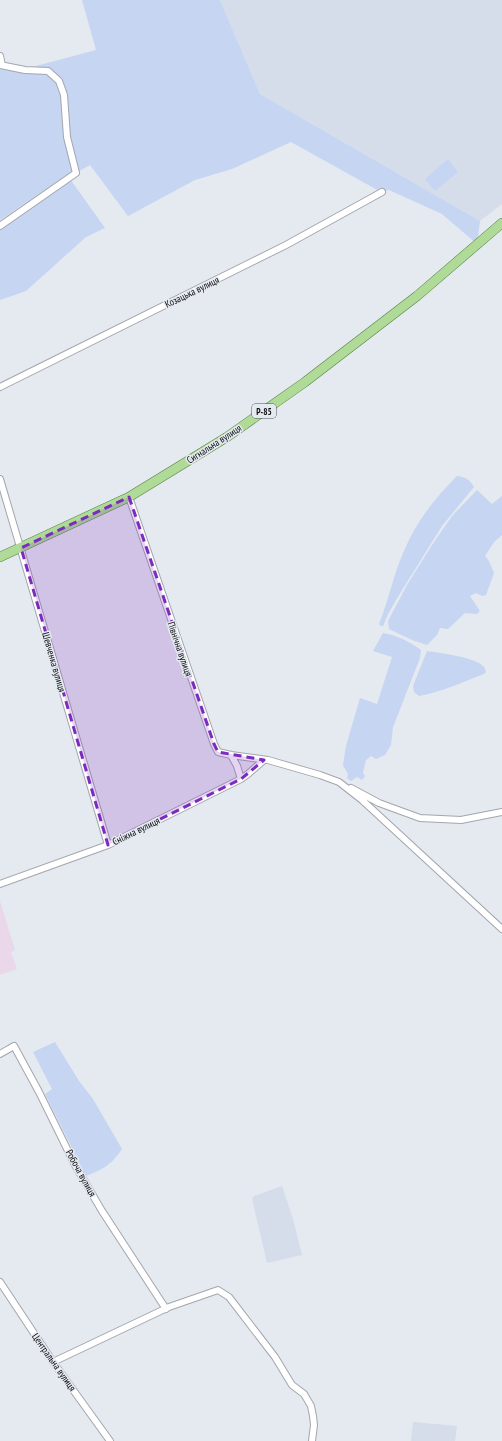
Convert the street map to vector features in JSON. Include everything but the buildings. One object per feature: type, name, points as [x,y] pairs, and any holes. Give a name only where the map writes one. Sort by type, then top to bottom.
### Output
[{"type":"main road","name":"Сигнальна вулиця","points":[[0,557],[128,497],[227,437],[305,382],[417,296],[502,223]]},
{"type":"street","points":[[0,56],[1,65],[25,70],[48,71],[59,82],[64,95],[67,137],[76,173],[0,226]]},
{"type":"street","name":"Козацька вулиця","points":[[0,387],[286,246],[382,192]]},
{"type":"street","name":"Шевченка вулиця","points":[[0,479],[108,845]]},
{"type":"street","name":"Північна вулиця","points":[[128,497],[218,752],[266,760],[320,775],[339,782]]},
{"type":"street","points":[[231,755],[237,766],[241,779]]},
{"type":"street","name":"Сніжна вулиця","points":[[0,884],[108,845],[241,779],[266,760]]},
{"type":"street","points":[[339,782],[379,803],[420,818],[461,820],[502,812]]},
{"type":"street","points":[[339,782],[362,800],[502,929]]},
{"type":"street","name":"Робоча вулиця","points":[[0,1054],[14,1046],[39,1092],[75,1166],[102,1211],[166,1309]]},
{"type":"street","name":"Центральна вулиця","points":[[0,1282],[53,1362],[110,1441]]},
{"type":"street","points":[[53,1362],[166,1309],[218,1290],[229,1297],[275,1357],[292,1385],[304,1394],[311,1406],[313,1416],[314,1425],[312,1441]]},
{"type":"highlighted area","points":[[129,497],[218,752],[264,760],[241,779],[108,845],[21,548]]},
{"type":"shaded area","points":[[82,0],[220,0],[260,94],[480,221],[477,244],[442,214],[389,190],[381,192],[291,142],[232,169],[195,180],[128,216],[90,165],[76,173],[60,81],[48,71],[25,69],[96,50]]},
{"type":"shaded area","points":[[220,0],[502,0],[502,204],[480,221],[260,94]]},
{"type":"shaded area","points":[[0,66],[48,72],[59,82],[75,170],[0,220]]},
{"type":"shaded area","points":[[448,159],[458,172],[435,191],[425,179]]},
{"type":"shaded area","points":[[70,179],[105,228],[86,237],[26,291],[0,300],[0,226]]},
{"type":"shaded area","points":[[457,476],[467,479],[474,487],[442,526],[399,595],[383,626],[381,626],[379,624],[400,560],[414,530],[441,493]]},
{"type":"shaded area","points":[[477,490],[492,504],[502,496],[502,535],[494,542],[485,556],[494,573],[486,595],[482,596],[476,593],[470,596],[480,611],[477,614],[465,613],[448,629],[440,628],[437,635],[427,645],[412,640],[389,629],[388,621],[407,585],[432,545],[452,516]]},
{"type":"shaded area","points":[[383,633],[398,637],[417,647],[421,650],[420,658],[393,727],[391,745],[385,755],[376,759],[371,756],[366,760],[363,773],[365,776],[362,780],[357,777],[351,781],[347,778],[348,774],[343,765],[346,746],[360,698],[377,704],[392,657],[373,651]]},
{"type":"shaded area","points":[[427,651],[472,660],[484,666],[486,672],[452,686],[419,696],[414,692],[413,686]]},
{"type":"shaded area","points":[[0,901],[15,950],[11,952],[17,969],[0,975]]},
{"type":"shaded area","points":[[55,1042],[79,1081],[93,1099],[122,1149],[107,1166],[86,1176],[45,1094],[52,1089],[33,1052]]},
{"type":"shaded area","points":[[282,1186],[293,1219],[302,1255],[267,1263],[252,1199],[254,1196]]},
{"type":"shaded area","points":[[413,1422],[457,1426],[455,1441],[411,1441]]}]
